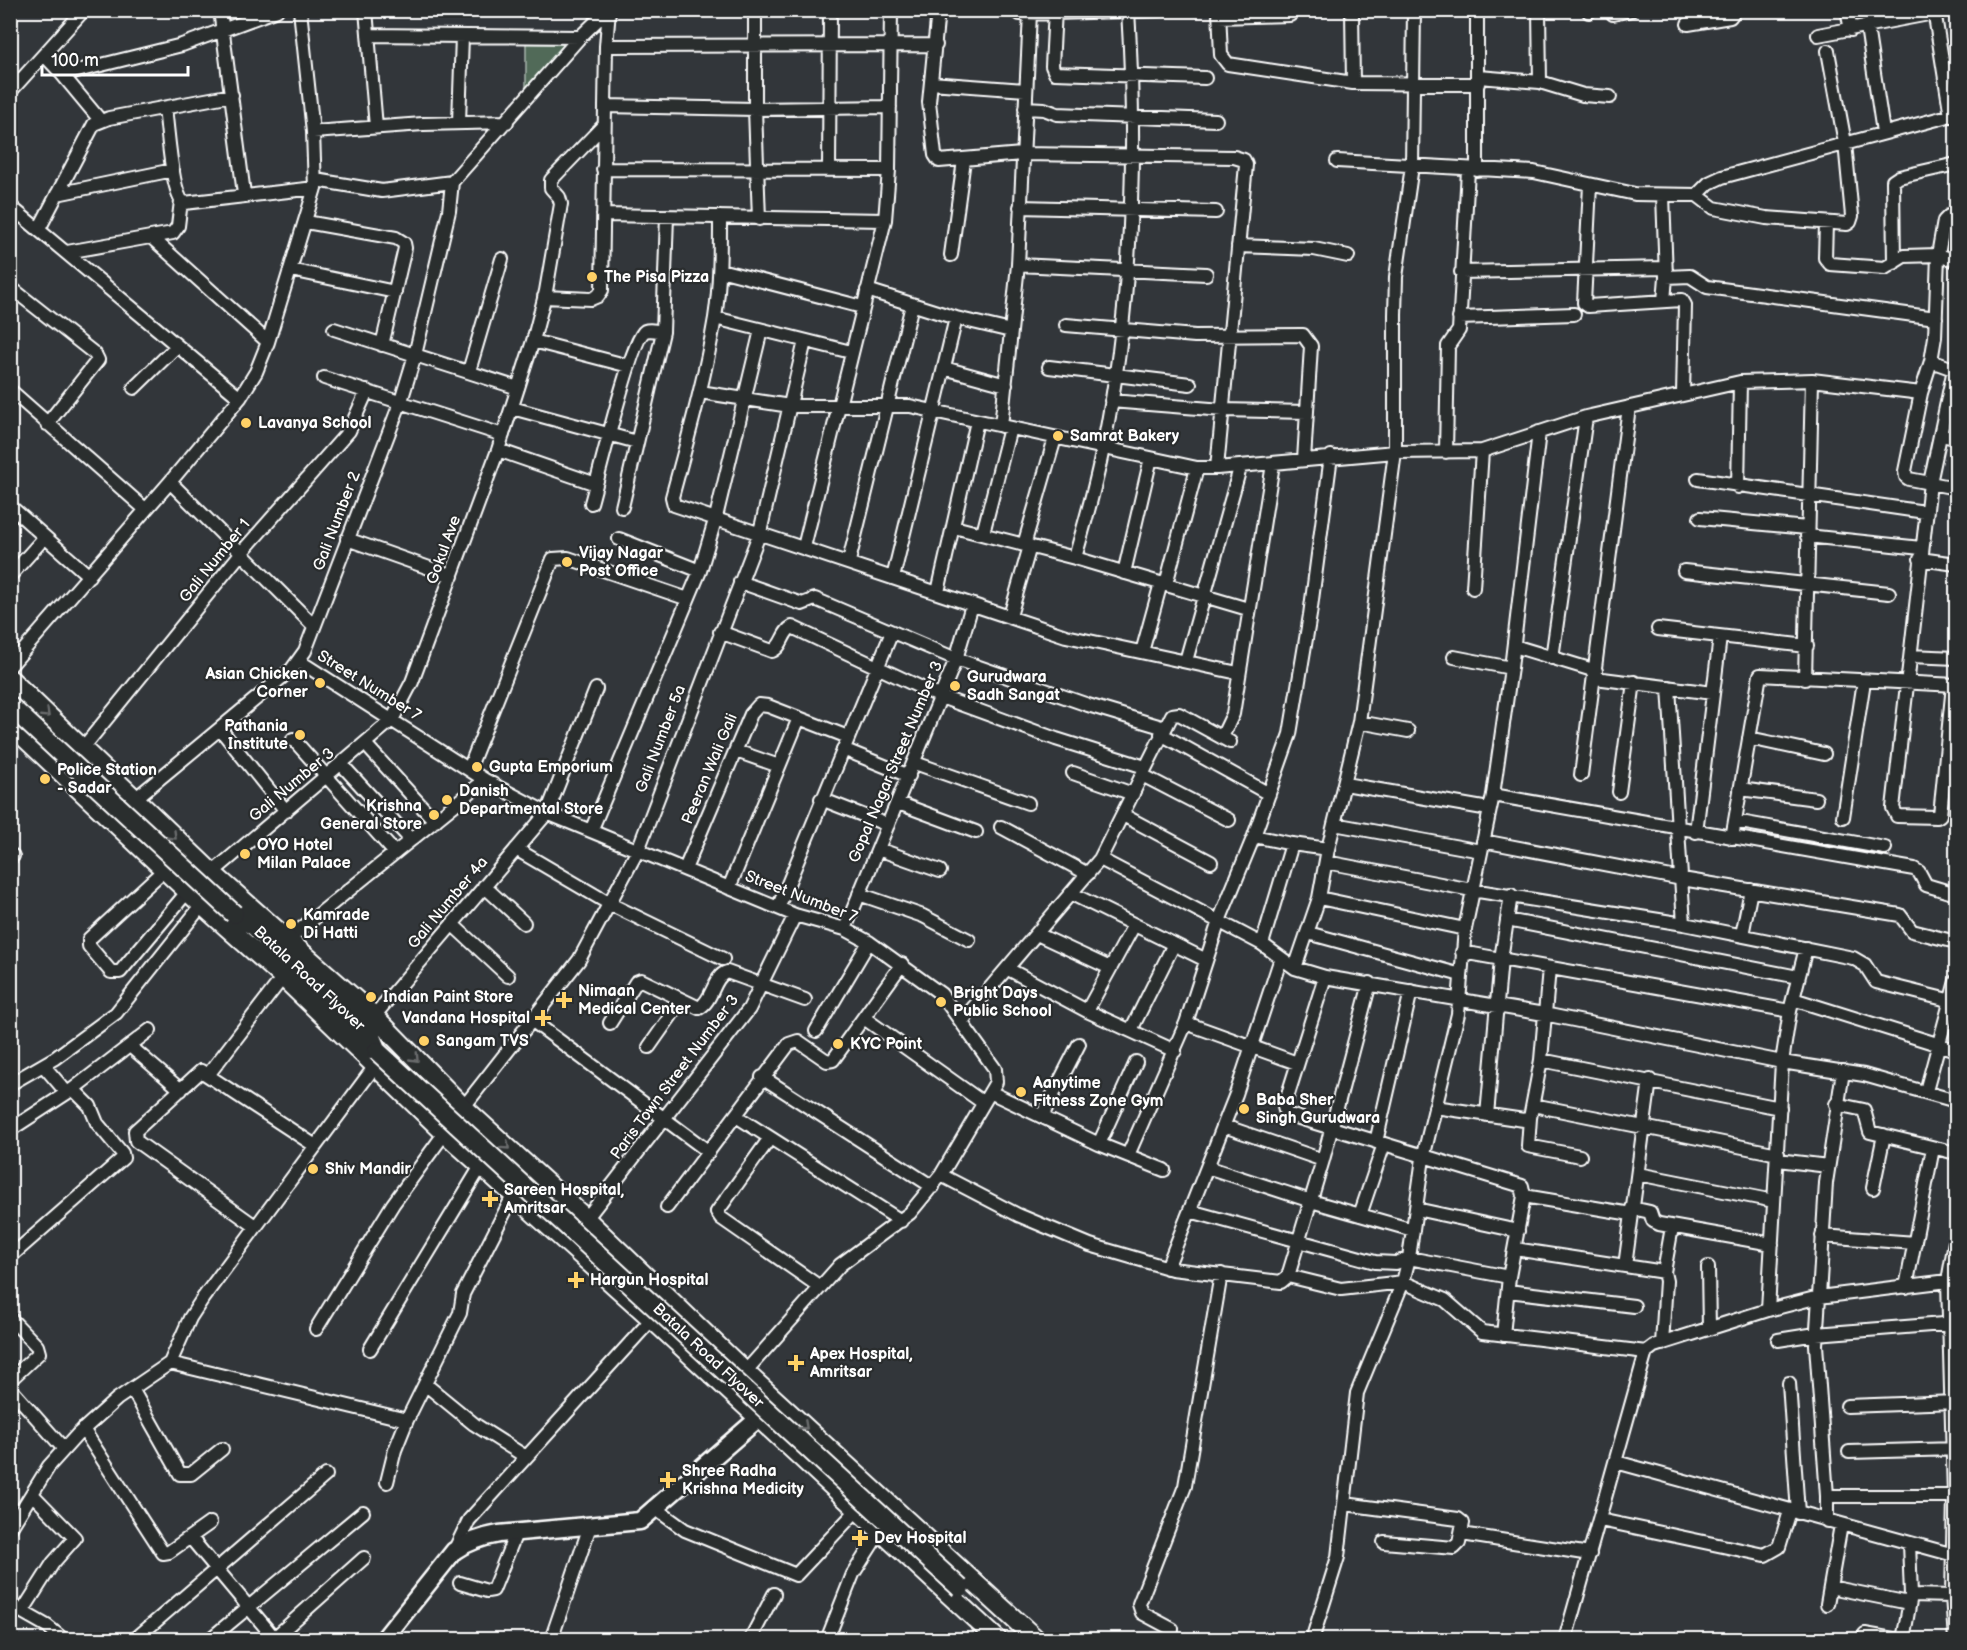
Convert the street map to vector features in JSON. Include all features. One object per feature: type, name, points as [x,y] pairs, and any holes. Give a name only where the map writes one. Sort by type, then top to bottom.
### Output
[{"type":"main road","points":[[10,679],[212,873],[286,941],[374,1016],[463,1107],[586,1219],[745,1372],[1037,1640]]},
{"type":"main road","name":"Batala Road Flyover","points":[[10,706],[234,914],[254,926],[371,1037],[376,1058],[1020,1640]]},
{"type":"main road","points":[[10,724],[202,905],[376,1058],[445,1133],[652,1319],[998,1640]]},
{"type":"main road","name":"Batala Road Flyover","points":[[960,1588],[971,1605],[1008,1640]]},
{"type":"street","points":[[10,92],[84,10]]},
{"type":"street","points":[[220,10],[244,194]]},
{"type":"street","points":[[61,73],[143,57],[277,10]]},
{"type":"street","points":[[10,666],[170,482],[240,398],[256,372],[291,270],[315,184],[313,132],[300,10]]},
{"type":"street","points":[[366,10],[376,127]]},
{"type":"street","points":[[181,201],[187,203],[315,184],[382,191],[452,182],[580,37],[608,10]]},
{"type":"street","points":[[544,297],[591,299],[601,294],[608,10]]},
{"type":"street","points":[[755,10],[755,109],[759,219]]},
{"type":"street","points":[[829,170],[830,10]]},
{"type":"street","points":[[804,547],[885,220],[889,170],[891,10]]},
{"type":"street","points":[[938,10],[929,113],[937,159],[964,160],[1022,154],[1234,157],[1244,160],[1246,165],[1217,468]]},
{"type":"street","points":[[1016,10],[1030,13],[1159,10]]},
{"type":"street","points":[[1352,10],[1353,83]]},
{"type":"street","points":[[1295,968],[1319,898],[1359,722],[1395,452],[1396,277],[1413,166],[1414,10]]},
{"type":"street","points":[[1446,452],[1448,346],[1458,332],[1461,272],[1473,170],[1478,80],[1477,10]]},
{"type":"street","points":[[1539,10],[1540,82]]},
{"type":"street","points":[[1613,14],[1631,10]]},
{"type":"street","points":[[1688,24],[1730,17],[1735,10]]},
{"type":"street","points":[[1847,10],[1851,30]]},
{"type":"street","points":[[1075,558],[1103,448],[1115,375],[1126,270],[1131,156],[1128,11]]},
{"type":"street","points":[[1055,12],[1052,66],[1055,73],[1205,78]]},
{"type":"street","points":[[1337,161],[1550,174],[1635,194],[1697,195],[1709,183],[1722,177],[1883,132],[1954,115],[1934,12],[1818,35]]},
{"type":"street","points":[[983,533],[1006,427],[1006,385],[1018,265],[1030,13]]},
{"type":"street","points":[[1290,15],[1219,14],[1221,56],[1224,63],[1353,83],[1415,86],[1478,80],[1540,82],[1583,95],[1610,97]]},
{"type":"street","points":[[1867,27],[1883,132]]},
{"type":"street","points":[[368,35],[580,37]]},
{"type":"street","points":[[459,122],[462,36]]},
{"type":"street","points":[[606,45],[755,47],[936,45]]},
{"type":"street","points":[[1697,195],[1705,204],[1714,208],[1766,218],[1847,224],[1852,220],[1845,144],[1828,51]]},
{"type":"street","points":[[44,55],[100,120]]},
{"type":"street","points":[[931,83],[1025,90]]},
{"type":"street","points":[[39,229],[92,127],[100,120],[232,95]]},
{"type":"street","points":[[605,106],[755,109],[890,107]]},
{"type":"street","points":[[1025,108],[1044,109],[1057,114],[1216,120]]},
{"type":"street","points":[[67,252],[176,231],[181,201],[173,170],[165,109]]},
{"type":"street","points":[[313,132],[459,122],[507,122]]},
{"type":"street","name":"Gokul Ave","points":[[392,720],[418,669],[498,450],[533,341],[544,297],[561,204],[559,196],[551,188],[551,180],[604,125]]},
{"type":"street","points":[[951,255],[964,160]]},
{"type":"street","points":[[1894,262],[1893,181],[1899,177],[1956,164]]},
{"type":"street","points":[[603,169],[889,170]]},
{"type":"street","points":[[57,194],[173,170]]},
{"type":"street","name":"Gali Number 2","points":[[112,821],[134,799],[221,730],[299,661],[401,401],[415,355],[449,211],[452,182]]},
{"type":"street","points":[[1590,185],[1583,300],[1586,305],[1679,300],[1684,302],[1683,393]]},
{"type":"street","points":[[1663,195],[1666,272],[1664,301]]},
{"type":"street","points":[[1020,207],[1216,212]]},
{"type":"street","points":[[11,208],[67,252],[240,398]]},
{"type":"street","points":[[603,215],[885,220]]},
{"type":"street","points":[[622,507],[663,332],[666,216]]},
{"type":"street","points":[[1956,217],[1949,216],[1944,222],[1938,255],[1936,318],[1931,360],[1921,393],[1905,474],[1909,479],[1956,488]]},
{"type":"street","points":[[720,217],[720,270],[715,318],[672,501],[679,507],[849,561],[1066,636],[1238,673]]},
{"type":"street","points":[[306,222],[401,240],[405,248],[382,345]]},
{"type":"street","points":[[1826,223],[1826,262],[1885,268],[1904,256],[1938,255],[1956,261]]},
{"type":"street","points":[[151,237],[268,342]]},
{"type":"street","points":[[1238,246],[1314,249],[1348,256]]},
{"type":"street","points":[[469,371],[502,260]]},
{"type":"street","points":[[1018,265],[1206,274]]},
{"type":"street","points":[[291,270],[395,292]]},
{"type":"street","points":[[720,270],[862,307]]},
{"type":"street","points":[[1461,272],[1584,270],[1666,272],[1690,276],[1707,287],[1936,318]]},
{"type":"street","points":[[10,287],[95,354],[98,360],[47,424]]},
{"type":"street","points":[[867,291],[956,318],[1011,331]]},
{"type":"street","points":[[849,561],[912,305]]},
{"type":"street","points":[[1459,318],[1574,314]]},
{"type":"street","points":[[715,318],[851,352]]},
{"type":"street","points":[[893,578],[956,318]]},
{"type":"street","points":[[1066,325],[1174,335],[1299,334],[1306,337],[1311,346],[1304,460]]},
{"type":"street","points":[[334,329],[518,388]]},
{"type":"street","points":[[591,831],[700,571],[716,517],[761,330]]},
{"type":"street","points":[[591,503],[630,366],[645,331],[663,332]]},
{"type":"street","points":[[533,341],[630,366]]},
{"type":"street","name":"Gali Number 5a","points":[[316,1329],[393,1204],[530,1019],[579,960],[638,850],[760,532],[805,341]]},
{"type":"street","points":[[135,388],[177,346]]},
{"type":"street","points":[[1732,838],[1758,677],[1763,675],[1909,684],[1955,685],[1942,810],[1937,817],[1897,816],[1893,811],[1909,684],[1925,512],[1955,370],[1931,360]]},
{"type":"street","points":[[1049,367],[1190,384]]},
{"type":"street","points":[[944,368],[1006,385]]},
{"type":"street","points":[[324,378],[503,435]]},
{"type":"street","points":[[699,392],[790,406],[838,407],[886,404],[933,410],[1197,468],[1240,468],[1331,456],[1395,452],[1482,451],[1586,417],[1683,393],[1740,382],[1812,380],[1921,393]]},
{"type":"street","points":[[1806,678],[1807,532],[1812,380]]},
{"type":"street","points":[[1738,486],[1740,382]]},
{"type":"street","points":[[10,390],[145,509]]},
{"type":"street","name":"Gali Number 1","points":[[82,749],[242,552],[349,431],[367,391]]},
{"type":"street","points":[[1111,401],[1223,410],[1307,412]]},
{"type":"street","points":[[1581,775],[1629,407]]},
{"type":"street","points":[[512,408],[637,442]]},
{"type":"street","points":[[1552,658],[1586,417]]},
{"type":"street","points":[[938,592],[977,421]]},
{"type":"street","points":[[1312,1640],[1335,1571],[1357,1393],[1403,1282],[1434,1107],[1459,1000],[1465,929],[1493,795],[1511,668],[1539,432]]},
{"type":"street","points":[[1941,435],[1956,438]]},
{"type":"street","points":[[1010,616],[1054,438]]},
{"type":"street","points":[[498,450],[596,484]]},
{"type":"street","points":[[1473,588],[1482,451]]},
{"type":"street","points":[[1128,1155],[1186,1023],[1219,921],[1254,836],[1295,715],[1331,456]]},
{"type":"street","points":[[1124,573],[1151,458]]},
{"type":"street","points":[[962,1021],[1100,860],[1172,715],[1179,714],[1226,740],[1233,714],[1273,464]]},
{"type":"street","points":[[1142,652],[1197,468]]},
{"type":"street","points":[[1186,661],[1240,468]]},
{"type":"street","points":[[1698,479],[1809,497],[1925,512]]},
{"type":"street","points":[[170,482],[314,626]]},
{"type":"street","points":[[10,506],[89,576]]},
{"type":"street","points":[[1700,518],[1807,532],[1921,554],[1956,564]]},
{"type":"street","points":[[954,527],[1075,558],[1248,609]]},
{"type":"street","points":[[10,576],[44,538]]},
{"type":"street","points":[[347,539],[452,576]]},
{"type":"street","points":[[619,539],[700,571]]},
{"type":"street","points":[[469,768],[553,559],[568,558],[688,599]]},
{"type":"street","points":[[1684,571],[1889,593]]},
{"type":"street","points":[[740,582],[802,604],[815,598],[956,659],[1163,731],[1269,794]]},
{"type":"street","name":"Gopal Nagar Street Number 3","points":[[845,929],[915,764],[956,659],[972,605]]},
{"type":"street","points":[[720,632],[772,651],[777,649],[787,630],[792,627],[941,697],[1144,771],[1229,820]]},
{"type":"street","points":[[1658,629],[1807,646]]},
{"type":"street","points":[[778,908],[821,799],[892,632]]},
{"type":"street","points":[[1696,832],[1720,637]]},
{"type":"street","points":[[1514,646],[1595,674],[1713,693]]},
{"type":"street","points":[[1911,656],[1956,658]]},
{"type":"street","points":[[1454,657],[1511,668]]},
{"type":"street","name":"Street Number 7","points":[[299,661],[485,780],[547,813],[795,915],[845,929],[869,942],[941,994],[997,1073],[996,1082],[933,1187],[901,1221],[840,1266],[745,1372]]},
{"type":"street","points":[[1844,817],[1864,681]]},
{"type":"street","points":[[1619,792],[1634,682]]},
{"type":"street","points":[[1669,687],[1684,924]]},
{"type":"street","name":"Gali Number 4a","points":[[374,1016],[547,813],[596,689]]},
{"type":"street","name":"Peeran Wali Gali","points":[[685,868],[751,714],[759,705],[799,718],[909,776]]},
{"type":"street","points":[[729,888],[799,718]]},
{"type":"street","name":"Gali Number 3","points":[[212,873],[366,745],[392,720]]},
{"type":"street","points":[[1359,722],[1408,731]]},
{"type":"street","points":[[221,730],[286,812]]},
{"type":"street","points":[[1749,738],[1824,754]]},
{"type":"street","points":[[292,739],[395,853]]},
{"type":"street","points":[[366,745],[435,821]]},
{"type":"street","points":[[736,751],[779,766]]},
{"type":"street","points":[[915,764],[1028,804]]},
{"type":"street","points":[[342,765],[411,840]]},
{"type":"street","points":[[1073,773],[1133,794]]},
{"type":"street","points":[[286,941],[485,780]]},
{"type":"street","points":[[1345,783],[1489,809]]},
{"type":"street","points":[[1740,789],[1816,799]]},
{"type":"street","points":[[1493,795],[1914,869],[1919,872],[1926,885],[1956,894]]},
{"type":"street","points":[[821,799],[888,825]]},
{"type":"street","points":[[898,803],[976,832]]},
{"type":"street","points":[[1123,815],[1211,862]]},
{"type":"street","points":[[1735,821],[1885,848]]},
{"type":"street","points":[[1334,824],[1900,915],[1912,931],[1956,942]]},
{"type":"street","points":[[1001,827],[1088,874]]},
{"type":"street","points":[[1254,836],[1292,844],[1327,856],[1472,890],[1684,924],[1853,958],[1865,965],[1876,982],[1953,1001]]},
{"type":"street","points":[[1262,944],[1292,844]]},
{"type":"street","points":[[516,849],[610,904],[723,959]]},
{"type":"street","points":[[878,849],[940,871]]},
{"type":"street","points":[[1100,860],[1262,944],[1295,968],[1325,977],[1544,1014],[1782,1062],[1843,1071],[1926,1091],[1956,1101]]},
{"type":"street","points":[[164,870],[89,939],[89,946],[111,972],[120,972],[188,891]]},
{"type":"street","points":[[484,886],[524,923]]},
{"type":"street","points":[[1742,935],[1751,890]]},
{"type":"street","points":[[858,894],[923,916],[969,940]]},
{"type":"street","points":[[1072,894],[1206,960]]},
{"type":"street","points":[[1487,1114],[1501,959],[1511,895]]},
{"type":"street","points":[[1319,898],[1465,929]]},
{"type":"street","points":[[10,1084],[93,1032],[125,1005],[202,905]]},
{"type":"street","name":"Paris Town Street Number 3","points":[[586,1219],[749,1009],[795,915]]},
{"type":"street","points":[[1507,920],[1798,977]]},
{"type":"street","points":[[452,924],[508,976]]},
{"type":"street","points":[[1087,1011],[1134,924]]},
{"type":"street","points":[[1308,933],[1461,975]]},
{"type":"street","points":[[1037,934],[1110,968]]},
{"type":"street","points":[[816,1030],[869,942]]},
{"type":"street","points":[[1131,1030],[1174,944]]},
{"type":"street","points":[[1768,1310],[1782,1062],[1791,1005],[1806,948]]},
{"type":"street","points":[[1462,952],[1549,968],[1791,1005],[1956,1050]]},
{"type":"street","points":[[1167,1268],[1224,1126],[1281,958]]},
{"type":"street","points":[[667,1207],[736,1116],[762,1077],[795,1041],[827,1061],[833,1060],[902,964]]},
{"type":"street","points":[[1549,968],[1540,1060],[1530,1118],[1528,1146],[1580,1156]]},
{"type":"street","points":[[1008,969],[1087,1011],[1175,1051]]},
{"type":"street","points":[[610,1023],[636,982],[641,980],[702,1007],[724,972],[763,983],[805,1000]]},
{"type":"street","points":[[208,1075],[283,976]]},
{"type":"street","points":[[1325,977],[1284,1107],[1286,1114],[1518,1185],[1524,1190],[1509,1277],[1503,1335]]},
{"type":"street","points":[[1926,1091],[1953,1001],[1956,981]]},
{"type":"street","points":[[941,1175],[1066,1237],[1167,1268],[1281,1282],[1288,1276],[1311,1201],[1371,983]]},
{"type":"street","points":[[1360,1215],[1380,1143],[1411,991]]},
{"type":"street","points":[[650,1047],[682,1000]]},
{"type":"street","points":[[864,1018],[986,1097],[1042,1116],[1099,1144],[1164,1170]]},
{"type":"street","points":[[530,1019],[709,1152]]},
{"type":"street","points":[[1186,1023],[1297,1063]]},
{"type":"street","points":[[10,1130],[70,1091],[150,1030]]},
{"type":"street","points":[[1042,1116],[1079,1044]]},
{"type":"street","points":[[130,1046],[182,1090]]},
{"type":"street","points":[[10,1529],[64,1449],[83,1429],[132,1389],[170,1364],[190,1318],[376,1058]]},
{"type":"street","points":[[1540,1060],[1650,1080],[1780,1108]]},
{"type":"street","points":[[1099,1144],[1136,1062]]},
{"type":"street","points":[[10,1257],[123,1158],[122,1153],[97,1123],[90,1106],[70,1091],[43,1065]]},
{"type":"street","points":[[255,1226],[133,1137],[135,1131],[182,1090],[197,1072],[204,1071],[314,1144]]},
{"type":"street","points":[[1827,1521],[1816,1334],[1828,1166],[1843,1071]]},
{"type":"street","points":[[762,1077],[933,1187]]},
{"type":"street","points":[[1625,1266],[1650,1080]]},
{"type":"street","points":[[1836,1104],[1864,1110],[1868,1129],[1956,1153]]},
{"type":"street","points":[[1533,1105],[1644,1125],[1778,1157],[1828,1166]]},
{"type":"street","points":[[1434,1107],[1524,1120],[1530,1118]]},
{"type":"street","points":[[736,1116],[901,1221]]},
{"type":"street","points":[[1224,1126],[1323,1160]]},
{"type":"street","points":[[1873,1188],[1884,1135]]},
{"type":"street","points":[[770,1138],[717,1212],[721,1218],[818,1291]]},
{"type":"street","points":[[1906,1287],[1932,1148]]},
{"type":"street","points":[[370,1349],[481,1166]]},
{"type":"street","points":[[1207,1167],[1311,1201],[1413,1230]]},
{"type":"street","points":[[1638,1174],[1774,1201]]},
{"type":"street","points":[[387,1482],[395,1450],[407,1420],[460,1313],[463,1294],[514,1194]]},
{"type":"street","points":[[1524,1196],[1632,1211],[1647,1210],[1652,1214],[1655,1223],[1772,1244]]},
{"type":"street","points":[[1416,1209],[1518,1231]]},
{"type":"street","points":[[1190,1211],[1375,1262],[1396,1263],[1409,1258],[1509,1277]]},
{"type":"street","points":[[1662,1344],[1666,1281],[1664,1272],[1672,1227]]},
{"type":"street","points":[[1822,1236],[1915,1243]]},
{"type":"street","points":[[1955,1640],[1952,1596],[1955,1496],[1952,1281],[1956,1236]]},
{"type":"street","points":[[1515,1249],[1664,1272]]},
{"type":"street","points":[[1708,1267],[1709,1329]]},
{"type":"street","points":[[1171,1640],[1172,1629],[1142,1613],[1139,1604],[1185,1486],[1221,1274]]},
{"type":"street","points":[[1288,1276],[1341,1289],[1403,1282],[1445,1300],[1476,1329],[1503,1335],[1646,1352],[1662,1344],[1768,1310],[1818,1297],[1952,1281]]},
{"type":"street","points":[[1508,1291],[1634,1306]]},
{"type":"street","points":[[10,1317],[37,1346],[39,1353],[10,1380]]},
{"type":"street","points":[[382,1640],[454,1551],[465,1526],[652,1319]]},
{"type":"street","points":[[1778,1341],[1816,1334],[1953,1323]]},
{"type":"street","points":[[1566,1640],[1646,1352]]},
{"type":"street","points":[[170,1364],[407,1420]]},
{"type":"street","points":[[1600,1520],[1765,1555],[1779,1547],[1794,1512],[1789,1383]]},
{"type":"street","points":[[425,1384],[474,1424],[526,1457]]},
{"type":"street","points":[[10,1388],[64,1449]]},
{"type":"street","points":[[132,1389],[180,1474],[190,1474],[222,1449]]},
{"type":"street","points":[[454,1551],[477,1539],[633,1522],[646,1517],[760,1419],[776,1401]]},
{"type":"street","points":[[1847,1406],[1954,1402]]},
{"type":"street","points":[[83,1429],[159,1550],[167,1553],[210,1523]]},
{"type":"street","points":[[1849,1452],[1954,1449]]},
{"type":"street","points":[[1616,1462],[1954,1555]]},
{"type":"street","points":[[134,1640],[327,1475]]},
{"type":"street","points":[[22,1612],[53,1563],[75,1538],[32,1494]]},
{"type":"street","points":[[1827,1496],[1955,1496]]},
{"type":"street","points":[[10,1504],[21,1511]]},
{"type":"street","points":[[1345,1504],[1458,1519],[1463,1523],[1462,1534],[1454,1548],[1384,1542]]},
{"type":"street","points":[[656,1509],[685,1530],[796,1575],[858,1509]]},
{"type":"street","points":[[209,1640],[363,1512]]},
{"type":"street","points":[[1827,1604],[1841,1525]]},
{"type":"street","points":[[551,1640],[590,1526]]},
{"type":"street","points":[[827,1640],[853,1574],[881,1530]]},
{"type":"street","points":[[460,1583],[487,1591],[493,1590],[516,1533]]},
{"type":"street","points":[[1462,1534],[1590,1554]]},
{"type":"street","points":[[190,1537],[219,1569],[274,1639],[364,1558]]},
{"type":"street","points":[[1865,1634],[1901,1640],[1910,1599],[1909,1543]]},
{"type":"street","points":[[1830,1587],[1910,1599],[1952,1596]]},
{"type":"street","points":[[750,1640],[774,1594]]},
{"type":"street","points":[[10,1605],[64,1640]]},
{"type":"green space","points":[[526,40],[570,42],[526,89]]},
{"type":"place","name":"The Pisa Pizza","points":[[592,277]]},
{"type":"place","name":"Lavanya School","points":[[246,423]]},
{"type":"place","name":"Samrat Bakery","points":[[1058,436]]},
{"type":"place","name":"Vijay Nagar Post Office","points":[[567,562]]},
{"type":"place","name":"Asian Chicken Corner","points":[[320,683]]},
{"type":"place","name":"Gurudwara Sadh Sangat","points":[[955,686]]},
{"type":"place","name":"Pathania Institute","points":[[300,735]]},
{"type":"place","name":"Gupta Emporium","points":[[477,767]]},
{"type":"place","name":"Police Station - Sadar","points":[[45,779]]},
{"type":"place","name":"Danish Departmental Store","points":[[447,800]]},
{"type":"place","name":"Krishna General Store","points":[[434,815]]},
{"type":"place","name":"OYO Hotel Milan Palace","points":[[245,854]]},
{"type":"place","name":"Kamrade Di Hatti","points":[[291,924]]},
{"type":"place","name":"Indian Paint Store","points":[[371,997]]},
{"type":"place","name":"Nimaan Medical Center","points":[[564,1000]]},
{"type":"place","name":"Bright Days Public School","points":[[941,1002]]},
{"type":"place","name":"Vandana Hospital","points":[[543,1018]]},
{"type":"place","name":"Sangam TVS","points":[[424,1041]]},
{"type":"place","name":"KYC Point","points":[[838,1044]]},
{"type":"place","name":"Aanytime Fitness Zone Gym","points":[[1021,1092]]},
{"type":"place","name":"Baba Sher Singh Gurudwara","points":[[1244,1109]]},
{"type":"place","name":"Shiv Mandir","points":[[313,1169]]},
{"type":"place","name":"Sareen Hospital, Amritsar","points":[[490,1199]]},
{"type":"place","name":"Hargun Hospital","points":[[576,1280]]},
{"type":"place","name":"Apex Hospital, Amritsar","points":[[796,1363]]},
{"type":"place","name":"Shree Radha Krishna Medicity","points":[[668,1480]]},
{"type":"place","name":"Dev Hospital","points":[[860,1538]]}]
